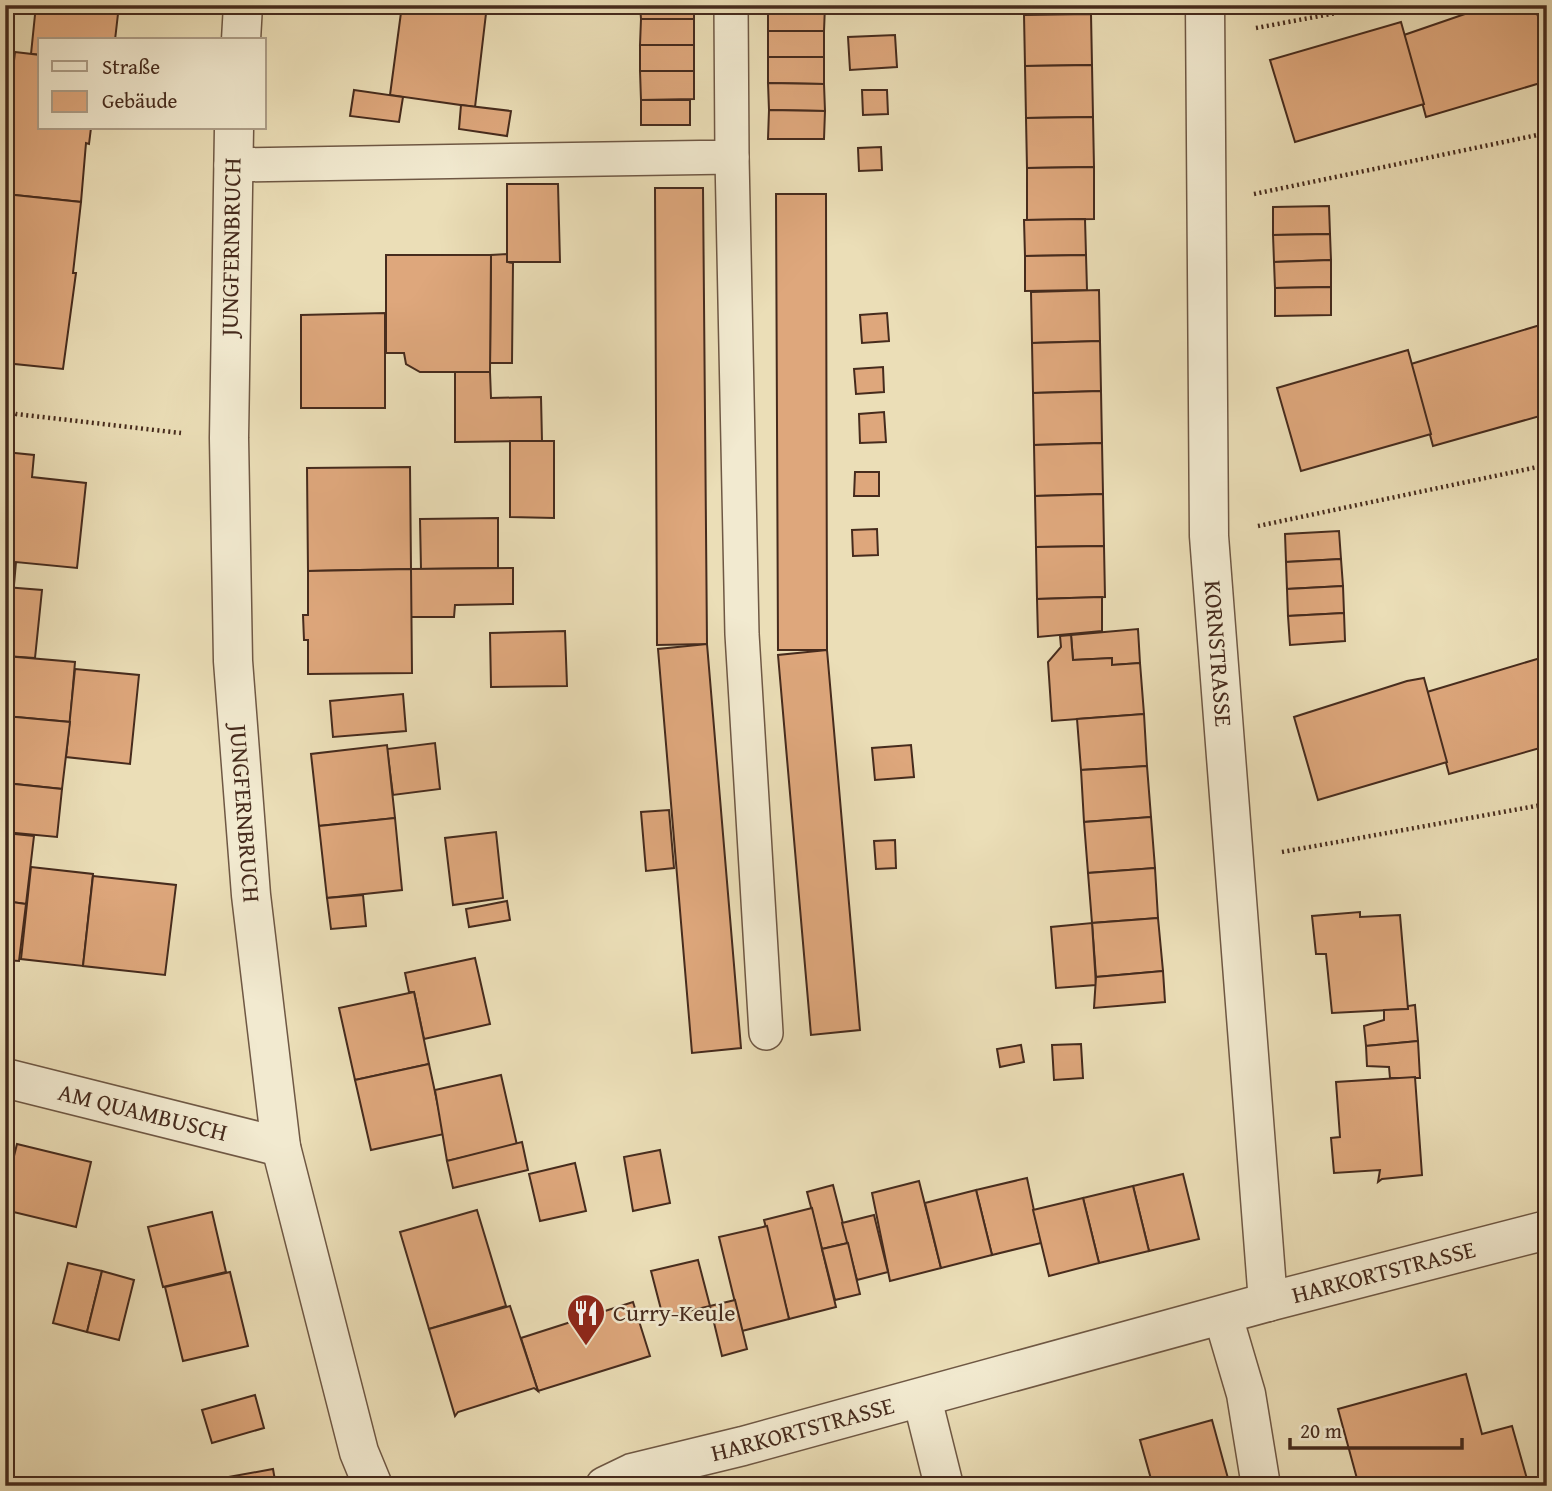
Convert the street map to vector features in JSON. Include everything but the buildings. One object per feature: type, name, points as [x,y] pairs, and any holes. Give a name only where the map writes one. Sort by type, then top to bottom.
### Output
[{"type":"street","points":[[241,38],[243,5]]},
{"type":"street","name":"KORNSTRASSE","points":[[1205,22],[1209,536],[1268,1302]]},
{"type":"street","name":"JUNGFERNBRUCH","points":[[234,130],[231,165],[229,438],[233,661],[251,895],[281,1147],[359,1452],[373,1486]]},
{"type":"street","name":"AM QUAMBUSCH","points":[[5,1078],[281,1147]]},
{"type":"street","name":"HARKORTSTRASSE","points":[[605,1486],[632,1473],[1547,1230]]},
{"type":"street","points":[[1223,1316],[1246,1394],[1261,1486]]},
{"type":"street","name":"HARKORTSTRASSE","points":[[922,1398],[944,1486]]},
{"type":"lane","points":[[731,5],[742,634],[766,1033]]},
{"type":"lane","points":[[231,165],[732,157]]},
{"type":"path","points":[[1205,22],[1379,5]]},
{"type":"path","points":[[1205,204],[1547,132]]},
{"type":"path","points":[[5,410],[16,414],[229,438]]},
{"type":"path","points":[[1209,536],[1547,465]]},
{"type":"path","points":[[1233,861],[1547,804]]},
{"type":"place","name":"Curry-Keule","points":[[586,1347]]}]
